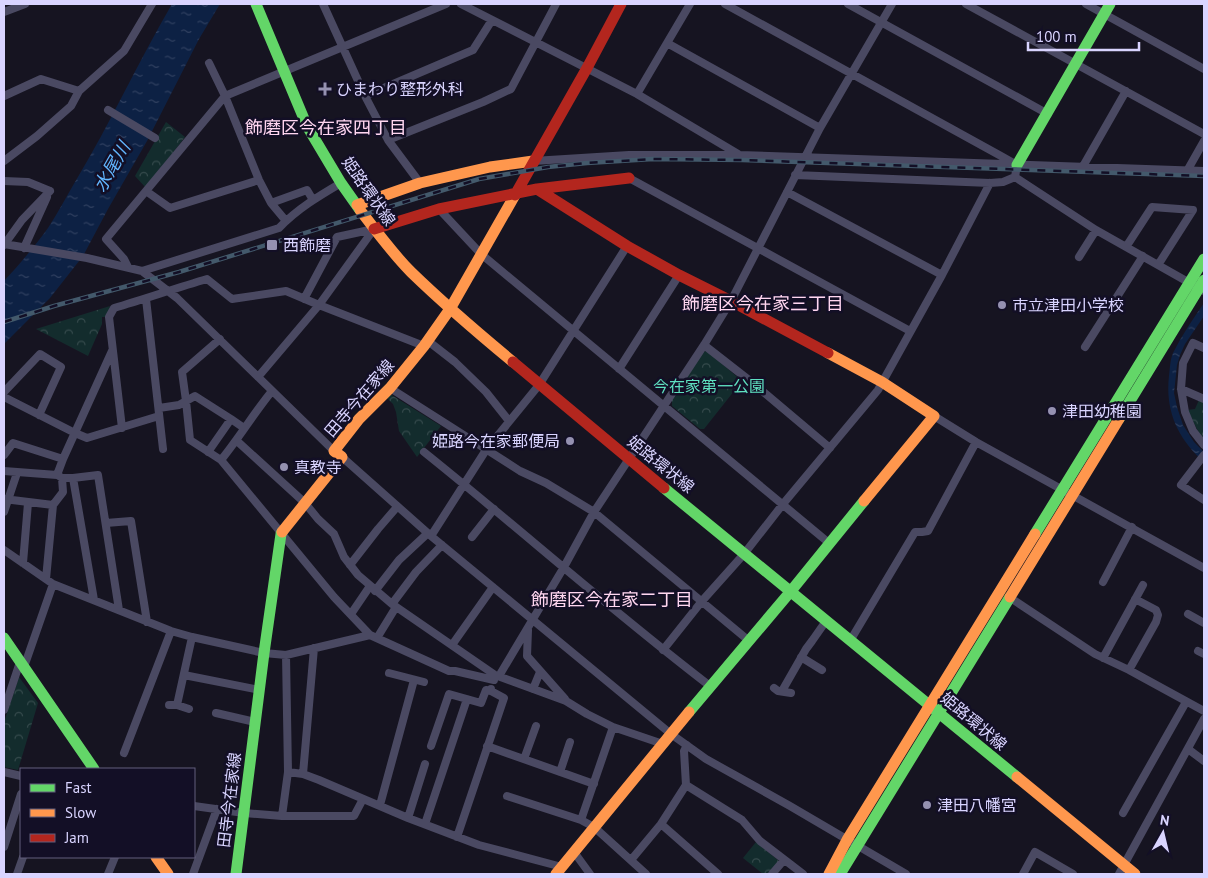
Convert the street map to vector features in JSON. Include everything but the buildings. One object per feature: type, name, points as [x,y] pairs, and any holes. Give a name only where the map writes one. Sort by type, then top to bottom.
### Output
[{"type":"street","points":[[4,12],[25,4]]},
{"type":"street","points":[[4,161],[37,136],[71,106],[79,91],[124,51],[152,4]]},
{"type":"street","name":"姫路環状線","points":[[256,4],[307,126],[340,183],[374,229],[410,270],[450,309],[539,385],[791,591],[1122,870],[1135,874]]},
{"type":"street","points":[[323,4],[365,96],[388,140],[420,184]]},
{"type":"street","points":[[128,267],[124,259],[106,240],[225,96],[446,4]]},
{"type":"street","points":[[460,4],[637,94],[738,155]]},
{"type":"street","points":[[388,140],[511,90],[556,4]]},
{"type":"street","name":"田寺今在家線","points":[[236,874],[281,534],[306,503],[359,419],[390,388],[426,344],[450,309],[622,4]]},
{"type":"street","points":[[637,94],[690,4]]},
{"type":"street","points":[[725,4],[1017,166]]},
{"type":"street","points":[[848,4],[1048,114]]},
{"type":"street","points":[[490,691],[496,677],[528,628],[594,512],[630,460],[731,301],[820,128],[892,4]]},
{"type":"street","points":[[966,4],[1204,134]]},
{"type":"street","points":[[1086,4],[1108,9],[1204,69]]},
{"type":"street","points":[[1015,177],[1017,166],[1108,9]]},
{"type":"street","points":[[365,96],[473,50],[492,20]]},
{"type":"street","points":[[667,43],[820,128]]},
{"type":"street","points":[[208,63],[225,96],[259,180],[271,203],[286,221]]},
{"type":"street","points":[[4,96],[41,79],[79,91]]},
{"type":"street","points":[[1082,168],[1126,91]]},
{"type":"street","points":[[108,110],[155,138]]},
{"type":"street","points":[[1187,171],[1204,141]]},
{"type":"street","points":[[357,205],[420,184],[490,167],[533,161],[629,155],[738,155],[1204,171]]},
{"type":"street","points":[[795,175],[990,183],[1003,182],[1015,177]]},
{"type":"street","points":[[1015,177],[1096,230],[1199,285]]},
{"type":"street","points":[[304,299],[338,237],[374,229],[439,209],[537,189],[629,178],[910,331]]},
{"type":"street","points":[[146,191],[170,208],[259,180]]},
{"type":"street","points":[[4,181],[28,182],[50,192]]},
{"type":"street","points":[[142,271],[279,228],[313,200],[340,183]]},
{"type":"street","points":[[663,650],[878,390],[942,275],[990,183]]},
{"type":"street","points":[[537,189],[627,246],[882,382],[976,442],[1204,568]]},
{"type":"street","points":[[271,203],[307,190],[313,200]]},
{"type":"street","points":[[50,192],[22,220],[4,244],[86,258],[142,271],[168,290],[338,454],[397,507],[671,734],[706,759],[906,874]]},
{"type":"street","points":[[24,248],[50,192]]},
{"type":"street","points":[[786,192],[942,275]]},
{"type":"street","points":[[1126,247],[1152,206],[1192,210],[1158,264]]},
{"type":"street","points":[[439,209],[481,254],[829,542]]},
{"type":"street","points":[[258,377],[318,305],[374,229]]},
{"type":"street","points":[[1079,257],[1096,230]]},
{"type":"street","points":[[350,614],[399,560],[430,534],[486,450],[539,385],[627,246]]},
{"type":"street","points":[[1085,347],[1143,256]]},
{"type":"street","points":[[829,874],[834,864],[852,843],[1067,492],[1199,285],[1204,259]]},
{"type":"street","points":[[619,369],[680,275]]},
{"type":"street","points":[[122,428],[109,317],[114,308],[207,279],[232,300],[286,291],[318,305],[426,344],[455,362],[486,392],[509,420]]},
{"type":"street","points":[[146,299],[163,449]]},
{"type":"street","points":[[220,339],[182,372],[190,440],[221,460],[334,597],[373,636],[449,671],[496,677],[566,701],[586,714],[613,727],[663,744]]},
{"type":"street","points":[[1204,348],[1193,343],[1183,363],[1181,388],[1185,412],[1194,431],[1204,445]]},
{"type":"street","points":[[704,345],[830,448]]},
{"type":"street","points":[[63,492],[60,476],[63,459],[113,349]]},
{"type":"street","points":[[4,392],[40,354],[61,367],[39,415]]},
{"type":"street","points":[[390,388],[520,471],[546,482],[594,512],[748,640]]},
{"type":"street","points":[[1181,388],[1204,399]]},
{"type":"street","points":[[221,460],[237,441],[244,428],[272,390]]},
{"type":"street","points":[[4,397],[87,438],[122,428],[179,405],[195,396],[244,428]]},
{"type":"street","points":[[288,772],[303,774],[457,837],[559,871],[934,416]]},
{"type":"street","points":[[208,452],[232,419]]},
{"type":"street","points":[[237,441],[306,503],[318,519],[334,534],[344,557],[358,575],[394,606],[496,677]]},
{"type":"street","points":[[850,641],[915,532],[928,531],[976,442]]},
{"type":"street","points":[[4,454],[13,443],[63,459]]},
{"type":"street","points":[[424,452],[663,650],[710,686]]},
{"type":"street","points":[[1204,455],[1181,485],[1204,500]]},
{"type":"street","points":[[4,471],[73,478],[98,475],[119,610]]},
{"type":"street","points":[[4,512],[6,500],[17,473]]},
{"type":"street","points":[[73,478],[94,600]]},
{"type":"street","points":[[46,579],[53,505],[63,492],[75,489]]},
{"type":"street","points":[[934,710],[1009,598],[1067,492]]},
{"type":"street","points":[[6,500],[53,505]]},
{"type":"street","points":[[23,563],[28,503]]},
{"type":"street","points":[[350,565],[397,507]]},
{"type":"street","points":[[472,537],[494,509]]},
{"type":"street","points":[[106,524],[131,520],[147,622]]},
{"type":"street","points":[[1103,582],[1132,527]]},
{"type":"street","points":[[4,550],[53,584],[171,631],[264,652],[286,655],[373,636],[416,572],[442,545]]},
{"type":"street","points":[[4,710],[53,584]]},
{"type":"street","points":[[1103,658],[1143,585]]},
{"type":"street","points":[[452,645],[493,587]]},
{"type":"street","points":[[1009,598],[1103,658],[1129,670],[1204,712]]},
{"type":"street","points":[[1129,670],[1158,615],[1156,610],[1135,599]]},
{"type":"street","points":[[1188,614],[1204,624]]},
{"type":"street","points":[[791,693],[778,690],[826,621]]},
{"type":"street","points":[[528,628],[527,656],[566,701]]},
{"type":"street","points":[[124,753],[171,631]]},
{"type":"street","points":[[189,709],[173,705],[184,675],[192,636]]},
{"type":"street","points":[[4,638],[93,768]]},
{"type":"street","points":[[303,774],[314,648]]},
{"type":"street","points":[[282,816],[288,772],[286,655]]},
{"type":"street","points":[[801,657],[822,670]]},
{"type":"street","points":[[533,689],[540,672]]},
{"type":"street","points":[[389,674],[424,682]]},
{"type":"street","points":[[184,675],[260,690]]},
{"type":"street","points":[[380,805],[414,680]]},
{"type":"street","points":[[431,746],[449,694],[481,703],[486,690],[504,698],[457,837]]},
{"type":"street","points":[[425,824],[467,699]]},
{"type":"street","points":[[1123,813],[1186,702]]},
{"type":"street","points":[[216,713],[255,722]]},
{"type":"street","points":[[1122,870],[1204,719]]},
{"type":"street","points":[[524,759],[536,726]]},
{"type":"street","points":[[581,820],[613,727]]},
{"type":"street","points":[[560,772],[570,742]]},
{"type":"street","points":[[631,860],[662,824],[686,785],[684,751],[686,745]]},
{"type":"street","points":[[487,746],[594,784]]},
{"type":"street","points":[[1188,749],[1204,761]]},
{"type":"street","points":[[408,818],[425,764]]},
{"type":"street","points":[[4,772],[20,776]]},
{"type":"street","points":[[686,785],[742,820],[760,841],[803,874]]},
{"type":"street","points":[[507,796],[581,820],[594,827],[646,874]]},
{"type":"street","points":[[4,847],[20,797]]},
{"type":"street","points":[[195,806],[244,814],[354,816],[363,799]]},
{"type":"street","points":[[193,874],[217,809]]},
{"type":"street","points":[[662,824],[718,874]]},
{"type":"street","points":[[840,874],[852,843]]},
{"type":"street","points":[[574,852],[590,874]]},
{"type":"street","points":[[1023,874],[1035,852],[1074,874]]},
{"type":"street","points":[[17,874],[23,858]]},
{"type":"street","points":[[108,874],[115,858]]},
{"type":"street","points":[[157,858],[168,874]]},
{"type":"street","points":[[772,874],[784,860]]},
{"type":"green space","points":[[166,122],[185,137],[146,188],[135,176]]},
{"type":"green space","points":[[110,306],[107,317],[102,317],[102,324],[88,356],[36,329]]},
{"type":"green space","name":"今在家第一公園","points":[[707,351],[742,381],[704,429],[700,429],[672,406],[672,400],[703,352]]},
{"type":"green space","points":[[390,394],[441,426],[417,457],[399,431],[393,404],[386,397]]},
{"type":"green space","points":[[1199,400],[1204,403],[1204,440],[1187,410],[1195,409]]},
{"type":"green space","points":[[19,677],[38,703],[18,770],[4,767],[4,722]]},
{"type":"green space","points":[[756,842],[779,861],[769,874],[763,874],[743,858]]},
{"type":"water","name":"水尾川","points":[[172,4],[220,4],[199,39],[147,141],[83,256],[50,298],[4,344],[4,281],[55,217]]},
{"type":"water","points":[[1204,303],[1204,316],[1185,344],[1180,355],[1174,393],[1183,425],[1194,442],[1204,452],[1204,462],[1187,444],[1175,424],[1171,413],[1168,389],[1173,353]]},
{"type":"railway","points":[[4,322],[54,306],[179,272],[479,179],[548,167],[653,159],[742,160],[1204,176]]},
{"type":"traffic: fast","points":[[256,4],[307,126],[341,183],[360,210]]},
{"type":"traffic: fast","points":[[1017,165],[1110,4]]},
{"type":"traffic: fast","points":[[1035,534],[1204,259]]},
{"type":"traffic: fast","points":[[1119,419],[1204,280]]},
{"type":"traffic: fast","points":[[664,488],[1017,777]]},
{"type":"traffic: fast","points":[[689,712],[864,501]]},
{"type":"traffic: fast","points":[[236,874],[264,653],[282,532]]},
{"type":"traffic: fast","points":[[840,874],[1010,597]]},
{"type":"traffic: fast","points":[[4,638],[93,768]]},
{"type":"traffic: slow","points":[[357,205],[420,183],[490,167],[533,161]]},
{"type":"traffic: slow","points":[[282,532],[342,457],[334,451],[359,419],[390,388],[424,346],[450,309],[515,195]]},
{"type":"traffic: slow","points":[[360,210],[411,272],[513,362]]},
{"type":"traffic: slow","points":[[828,353],[882,382],[934,416],[864,501]]},
{"type":"traffic: slow","points":[[1010,597],[1119,419]]},
{"type":"traffic: slow","points":[[829,874],[847,840],[1035,534]]},
{"type":"traffic: slow","points":[[556,874],[689,712]]},
{"type":"traffic: slow","points":[[1017,777],[1135,874]]},
{"type":"traffic: slow","points":[[157,858],[168,874]]},
{"type":"traffic: jam","points":[[515,195],[621,4]]},
{"type":"traffic: jam","points":[[374,229],[439,209],[537,189],[629,178]]},
{"type":"traffic: jam","points":[[537,189],[627,246],[828,353]]},
{"type":"traffic: jam","points":[[513,362],[664,488]]},
{"type":"place","name":"ひまわり整形外科","points":[[325,89]]},
{"type":"place","name":"西飾磨","points":[[272,245]]},
{"type":"place","name":"市立津田小学校","points":[[1002,305]]},
{"type":"place","name":"津田幼稚園","points":[[1052,411]]},
{"type":"place","name":"姫路今在家郵便局","points":[[570,441]]},
{"type":"place","name":"真教寺","points":[[284,467]]},
{"type":"place","name":"津田八幡宮","points":[[927,805]]},
{"type":"district","name":"飾磨区今在家四丁目","points":[[326,128]]},
{"type":"district","name":"飾磨区今在家三丁目","points":[[763,304]]},
{"type":"district","name":"飾磨区今在家二丁目","points":[[612,600]]}]
